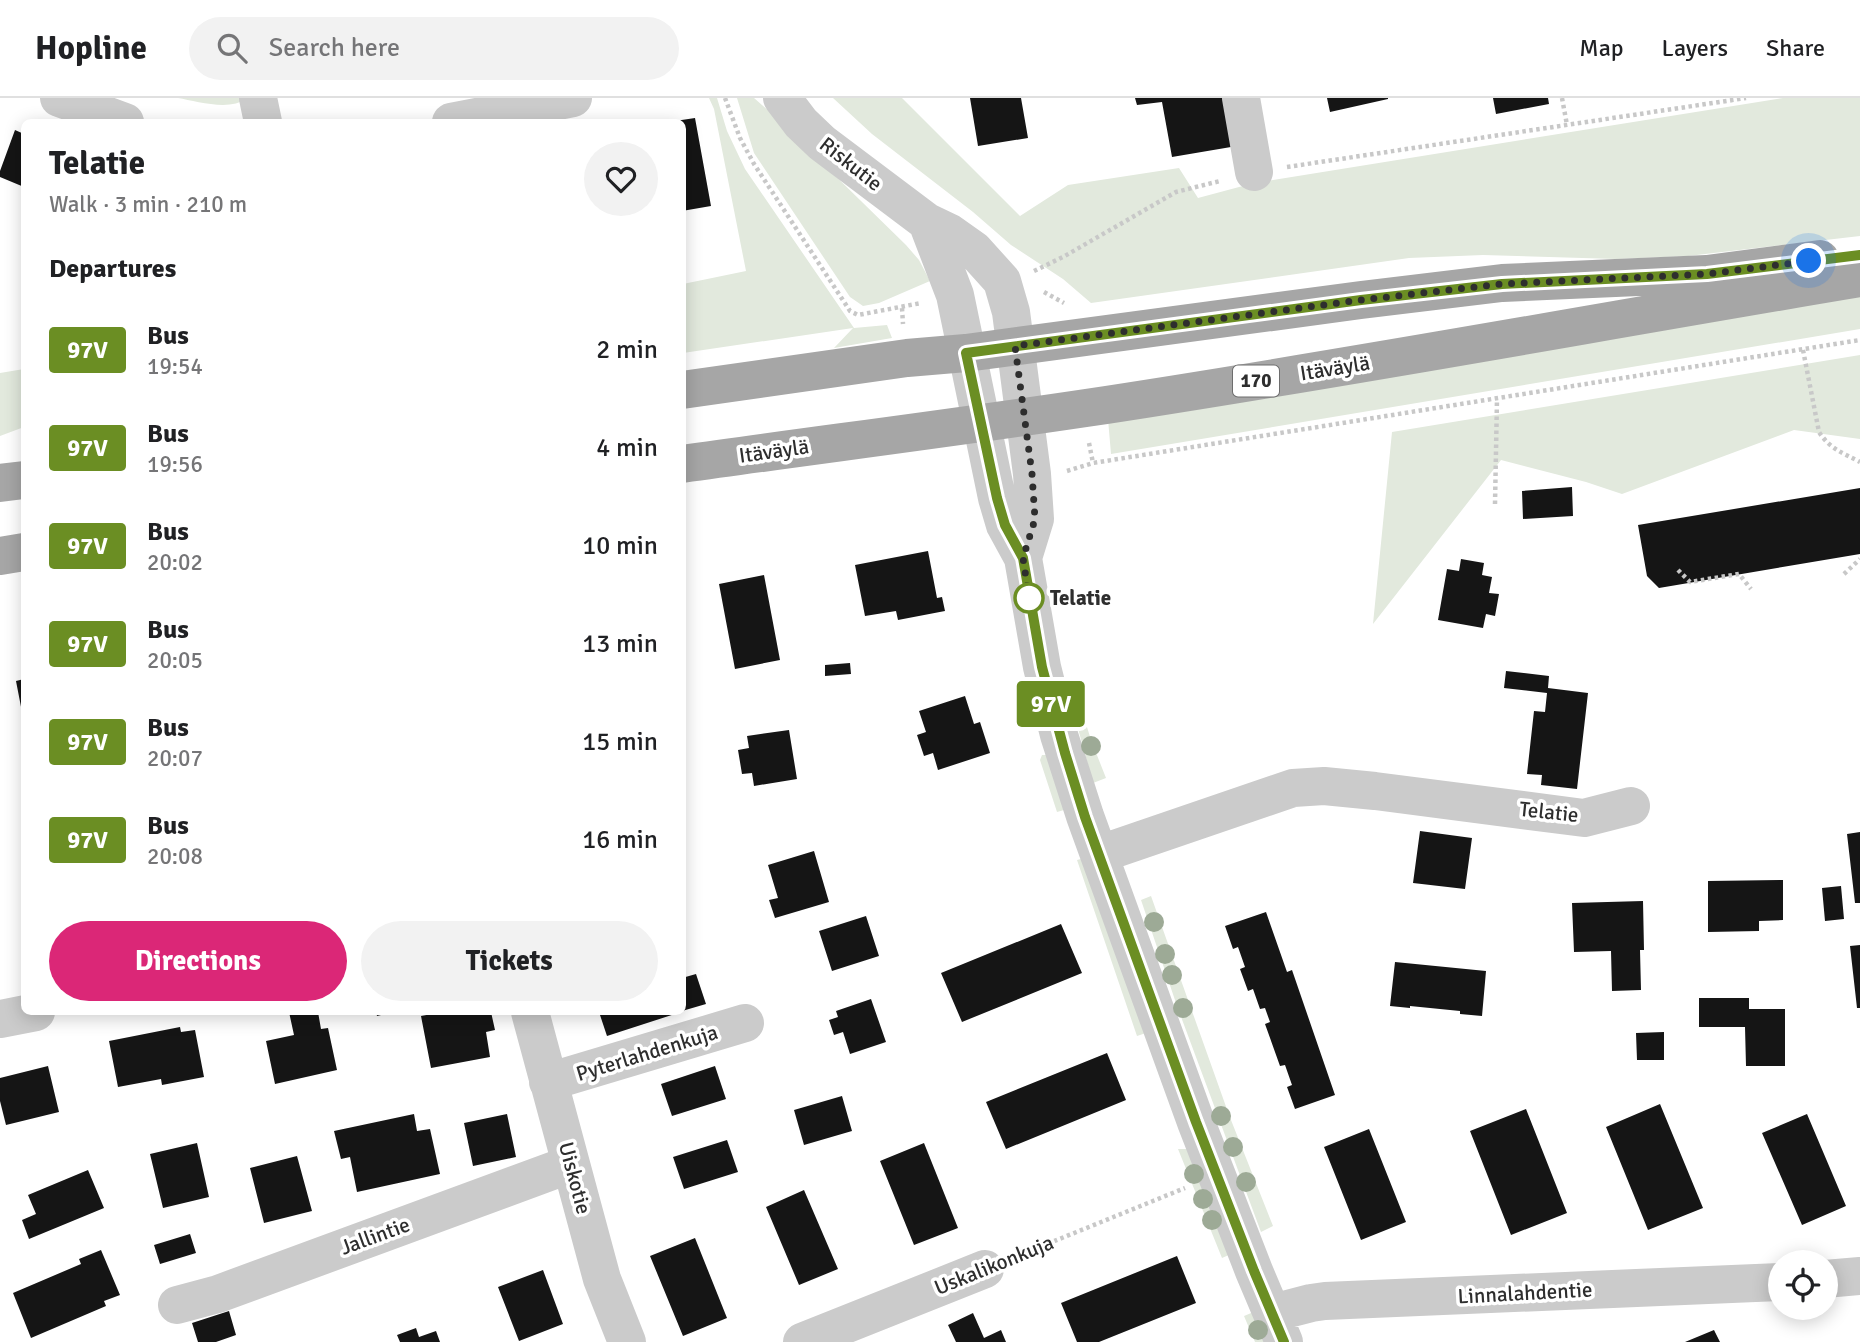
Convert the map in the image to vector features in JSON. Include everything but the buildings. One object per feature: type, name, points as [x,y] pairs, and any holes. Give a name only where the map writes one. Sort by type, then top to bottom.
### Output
[{"type":"main road","points":[[686,389],[906,358],[966,353],[1361,300],[1502,284],[1707,274],[1860,254]]},
{"type":"main road","name":"Itäväylä","points":[[686,463],[1338,368],[1860,278]]},
{"type":"main road","points":[[0,483],[21,480]]},
{"type":"main road","points":[[0,555],[21,552]]},
{"type":"street","points":[[59,98],[117,119]]},
{"type":"street","points":[[258,98],[262,119]]},
{"type":"street","points":[[465,119],[573,98]]},
{"type":"street","name":"Riskutie","points":[[782,98],[801,123],[822,143],[927,222],[950,233],[974,250],[1002,281],[1011,312],[1035,519],[1023,558]]},
{"type":"street","points":[[1241,98],[1254,172]]},
{"type":"street","points":[[927,222],[955,295],[992,480],[1005,525],[1023,558],[1042,667],[1059,735],[1196,1122],[1278,1327]]},
{"type":"street","name":"Telatie","points":[[1100,854],[1293,788],[1324,786],[1375,791],[1584,818],[1630,806]]},
{"type":"street","points":[[0,1019],[21,1015]]},
{"type":"street","name":"Uiskotie","points":[[531,1015],[603,1279],[627,1342]]},
{"type":"street","name":"Pyterlahdenkuja","points":[[548,1082],[745,1023]]},
{"type":"street","name":"Jallintie","points":[[177,1305],[218,1294],[571,1164]]},
{"type":"street","name":"Uskalikonkuja","points":[[802,1342],[985,1269]]},
{"type":"street","points":[[1838,1278],[1860,1276]]},
{"type":"street","name":"Linnalahdentie","points":[[1278,1327],[1311,1303],[1325,1301],[1768,1283]]},
{"type":"path","points":[[725,98],[740,138],[754,164],[850,311],[858,315],[902,308]]},
{"type":"path","points":[[1562,98],[1567,125]]},
{"type":"path","points":[[1026,274],[1063,257],[1176,192],[1254,172],[1746,98]]},
{"type":"path","points":[[1071,470],[1093,463],[1860,340]]},
{"type":"path","points":[[1803,350],[1819,432],[1836,451],[1860,462]]},
{"type":"path","points":[[1495,504],[1497,399]]},
{"type":"path","points":[[1844,574],[1860,559]]},
{"type":"path","points":[[1678,570],[1690,582],[1739,574],[1751,589]]},
{"type":"path","name":"Uskalikonkuja","points":[[985,1269],[1185,1188]]},
{"type":"shaded area","points":[[178,98],[246,98],[223,105]]},
{"type":"shaded area","points":[[709,98],[717,98],[727,131],[745,169],[854,328],[887,325],[892,338],[834,348],[853,328],[686,353],[686,283],[746,271],[714,109]]},
{"type":"shaded area","points":[[737,98],[754,98],[770,112],[906,245],[919,260],[930,281],[879,303],[863,306],[850,297],[754,153]]},
{"type":"shaded area","points":[[833,98],[902,98],[1020,216],[1068,185],[1179,168],[1198,198],[1254,183],[1783,98],[1860,98],[1860,236],[1688,256],[1616,259],[1483,255],[1409,258],[1091,303],[1063,279],[1011,245],[872,134]]},
{"type":"shaded area","points":[[1860,290],[1860,329],[1111,454],[1108,419]]},
{"type":"shaded area","points":[[1860,355],[1860,439],[1794,430],[1622,494],[1501,460],[1373,624],[1392,432]]},
{"type":"shaded area","points":[[21,370],[21,428],[0,436],[0,373]]},
{"type":"shaded area","points":[[1079,701],[1106,778],[1093,783],[1071,703]]},
{"type":"shaded area","points":[[1042,755],[1049,755],[1064,810],[1057,812],[1040,760]]},
{"type":"shaded area","points":[[1088,857],[1149,1032],[1137,1036],[1077,860]]},
{"type":"shaded area","points":[[1151,896],[1229,1115],[1273,1226],[1261,1232],[1177,1006],[1141,900]]},
{"type":"shaded area","points":[[1178,1149],[1190,1149],[1231,1254],[1222,1258]]},
{"type":"shaded area","points":[[1256,1311],[1268,1342],[1255,1342],[1244,1316]]},
{"type":"bus line","name":"97V","points":[[1284,1342],[1196,1122],[1085,817],[1059,735],[1042,667],[1023,558],[1005,525],[992,480],[966,353],[1361,300],[1502,284],[1707,274],[1860,255]]},
{"type":"place","name":"Telatie","points":[[1029,598]]},
{"type":"route","points":[[1029,598],[1023,558],[1035,519],[1032,474],[1015,346],[1502,284],[1707,274],[1809,261]]}]
